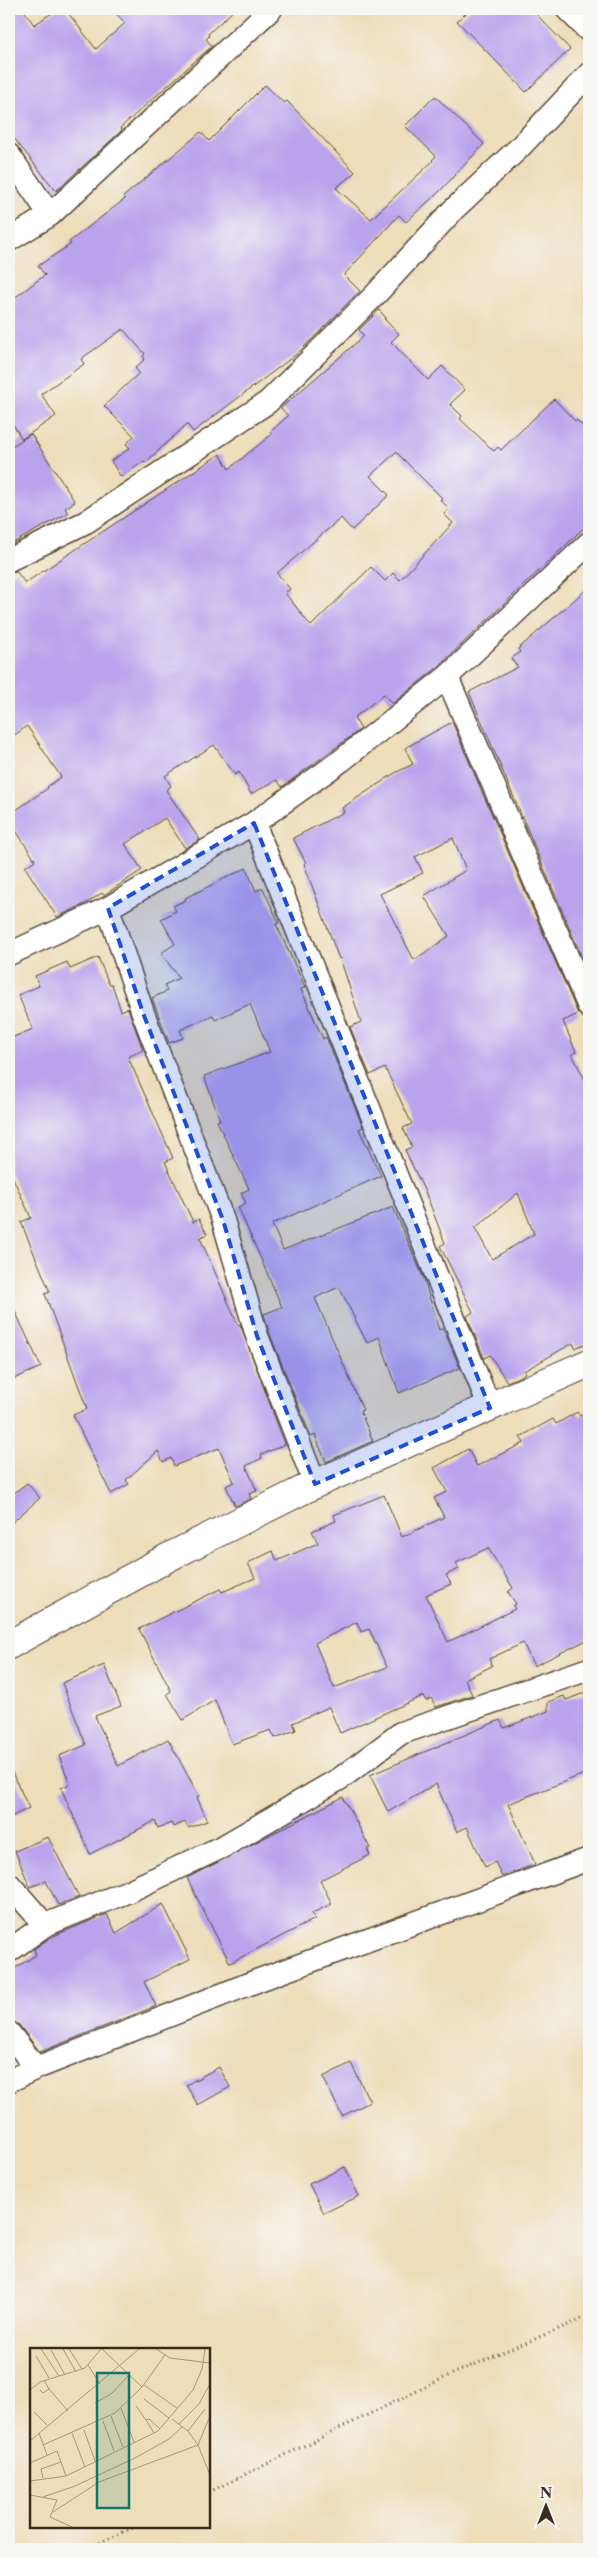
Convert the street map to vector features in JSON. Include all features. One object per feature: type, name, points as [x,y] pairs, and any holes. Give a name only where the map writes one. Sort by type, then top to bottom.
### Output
[{"type":"main road","points":[[9,1645],[169,1557],[315,1484],[589,1363]]},
{"type":"street","points":[[9,240],[50,215],[271,9]]},
{"type":"street","points":[[567,9],[589,31]]},
{"type":"street","points":[[9,560],[86,522],[268,402],[376,294],[454,209],[519,148],[589,74]]},
{"type":"street","points":[[9,155],[50,215]]},
{"type":"street","points":[[9,954],[108,908],[254,823],[342,760],[447,677],[589,543]]},
{"type":"street","points":[[447,677],[589,1007]]},
{"type":"street","points":[[254,823],[490,1408]]},
{"type":"street","points":[[108,908],[143,1013],[223,1220],[257,1336],[315,1484]]},
{"type":"street","points":[[9,1951],[45,1925],[129,1891],[224,1846],[341,1778],[401,1733],[589,1669]]},
{"type":"street","points":[[9,2081],[36,2068],[259,1980],[589,1859]]},
{"type":"street","points":[[9,1884],[45,1925]]},
{"type":"street","points":[[9,2033],[36,2068]]},
{"type":"path","points":[[210,2492],[450,2375],[589,2316]]},
{"type":"path","points":[[86,2549],[132,2528]]},
{"type":"highlighted area","points":[[254,823],[490,1408],[315,1484],[257,1336],[223,1220],[143,1013],[108,908]]},
{"type":"building","points":[[9,9],[23,9],[34,25],[58,9],[65,9],[96,49],[125,23],[112,9],[235,9],[208,34],[209,36],[206,39],[212,46],[120,128],[122,130],[56,191],[9,132]]},
{"type":"building","points":[[471,9],[531,9],[570,49],[526,92],[457,21]]},
{"type":"building","points":[[265,85],[284,103],[287,101],[355,172],[336,188],[371,219],[433,161],[436,156],[405,126],[435,96],[484,144],[440,191],[406,222],[399,215],[344,275],[360,291],[298,353],[193,432],[187,424],[145,463],[144,461],[121,477],[111,461],[130,448],[126,444],[134,436],[104,406],[139,373],[135,368],[145,359],[143,356],[145,354],[123,329],[81,359],[84,364],[41,394],[56,416],[22,439],[9,418],[9,302],[45,275],[38,266],[71,244],[69,242],[125,199],[123,197],[201,132],[209,141]]},
{"type":"building","points":[[379,310],[386,318],[384,319],[399,334],[391,342],[428,380],[442,366],[465,390],[450,404],[462,416],[460,419],[494,451],[498,447],[501,450],[554,399],[589,433],[589,523],[438,667],[392,704],[384,694],[354,718],[361,729],[282,787],[277,780],[251,794],[239,772],[235,775],[214,745],[165,776],[171,786],[166,790],[200,840],[185,848],[165,818],[125,844],[142,870],[104,895],[102,893],[85,904],[57,917],[25,867],[35,860],[9,820],[9,815],[61,777],[27,726],[9,739],[9,573],[16,571],[25,583],[220,454],[229,469],[272,434],[270,432],[288,416],[281,408],[364,336],[359,330]],"holes":[[[396,452],[442,498],[440,500],[449,508],[444,514],[453,523],[400,580],[393,573],[385,581],[371,567],[311,626],[285,593],[290,589],[277,573],[341,518],[352,530],[389,495],[370,476]]]},
{"type":"building","points":[[31,434],[75,502],[65,508],[68,513],[9,545],[9,448]]},
{"type":"building","points":[[589,587],[589,974],[469,692],[518,667],[511,659],[520,652],[518,649]]},
{"type":"building","points":[[452,722],[578,1014],[563,1021],[576,1052],[572,1054],[589,1088],[589,1342],[575,1348],[573,1343],[524,1371],[525,1373],[521,1376],[507,1382],[490,1355],[484,1358],[467,1316],[473,1312],[440,1246],[445,1243],[426,1194],[405,1150],[412,1147],[403,1128],[412,1124],[385,1068],[370,1075],[350,1027],[361,1022],[340,958],[304,864],[306,863],[293,838],[344,812],[342,808],[395,773],[413,764],[405,748]],"holes":[[[453,838],[466,870],[424,896],[449,936],[414,960],[380,894],[423,873],[415,857]],[[518,1193],[534,1234],[492,1259],[475,1228]]]},
{"type":"building","points":[[246,868],[256,891],[263,888],[279,923],[276,924],[305,987],[301,989],[323,1039],[326,1037],[363,1127],[359,1129],[381,1176],[272,1224],[283,1250],[393,1207],[424,1279],[439,1330],[443,1328],[460,1368],[399,1393],[379,1337],[367,1343],[339,1287],[315,1298],[363,1410],[360,1411],[373,1441],[326,1462],[315,1435],[311,1437],[269,1332],[264,1314],[282,1307],[238,1207],[246,1203],[241,1193],[249,1189],[217,1121],[220,1120],[204,1076],[270,1052],[250,1004],[215,1020],[213,1015],[180,1030],[183,1038],[169,1043],[152,998],[167,991],[164,985],[179,978],[161,953],[175,944],[161,919],[176,911],[173,906],[186,900],[185,898]]},
{"type":"building","points":[[98,957],[109,984],[112,984],[121,1011],[128,1008],[143,1050],[128,1057],[173,1158],[165,1162],[193,1222],[199,1219],[207,1234],[200,1238],[238,1325],[240,1324],[285,1444],[261,1455],[262,1458],[246,1466],[257,1491],[249,1494],[251,1499],[235,1506],[226,1486],[234,1482],[219,1448],[174,1466],[171,1458],[163,1462],[158,1451],[126,1480],[129,1484],[111,1494],[73,1415],[87,1409],[45,1294],[50,1292],[21,1222],[31,1218],[9,1169],[9,1039],[33,1029],[18,995],[39,986],[35,976],[67,962],[70,969]]},
{"type":"building","points":[[9,1298],[41,1367],[9,1381]]},
{"type":"building","points":[[589,1411],[589,1639],[534,1666],[523,1643],[489,1659],[492,1666],[465,1679],[472,1695],[436,1707],[431,1698],[426,1701],[423,1696],[340,1733],[329,1707],[293,1723],[296,1730],[275,1738],[271,1730],[232,1744],[215,1700],[183,1720],[167,1694],[171,1691],[139,1629],[220,1589],[222,1592],[255,1578],[248,1563],[273,1551],[277,1561],[318,1543],[312,1531],[336,1521],[334,1515],[384,1495],[402,1537],[444,1517],[434,1498],[447,1492],[434,1468],[468,1449],[477,1466],[524,1443],[520,1437],[553,1419],[556,1424],[577,1412],[580,1416]],"holes":[[[488,1548],[513,1588],[508,1592],[516,1604],[513,1606],[515,1609],[448,1642],[426,1595],[451,1584],[446,1575],[459,1569],[456,1563]],[[357,1622],[361,1632],[369,1629],[387,1667],[334,1688],[315,1643]]]},
{"type":"building","points":[[27,1483],[40,1498],[9,1525],[9,1497]]},
{"type":"building","points":[[104,1665],[121,1706],[95,1716],[118,1766],[168,1739],[199,1796],[197,1797],[207,1821],[188,1828],[185,1822],[173,1827],[171,1823],[158,1828],[155,1821],[90,1854],[61,1788],[70,1784],[59,1756],[86,1745],[62,1683]]},
{"type":"building","points":[[589,1691],[589,1772],[508,1804],[535,1864],[502,1877],[495,1862],[485,1867],[467,1827],[457,1832],[436,1784],[388,1812],[370,1775],[500,1720],[504,1728],[548,1711],[548,1702],[564,1696],[566,1700]]},
{"type":"building","points":[[9,1766],[29,1808],[9,1818]]},
{"type":"building","points":[[343,1797],[370,1848],[367,1849],[370,1855],[320,1880],[332,1904],[312,1913],[315,1919],[230,1963],[187,1878]]},
{"type":"building","points":[[48,1837],[79,1897],[58,1905],[46,1881],[30,1887],[15,1851]]},
{"type":"building","points":[[163,1904],[190,1959],[144,1982],[156,2006],[40,2052],[19,2025],[9,2020],[9,1972],[36,1955],[34,1949],[51,1937],[107,1914],[116,1933]]},
{"type":"building","points":[[351,2063],[370,2102],[342,2116],[323,2077]]},
{"type":"building","points":[[219,2067],[230,2087],[198,2105],[186,2085]]},
{"type":"building","points":[[345,2167],[359,2196],[324,2213],[309,2184]]}]
